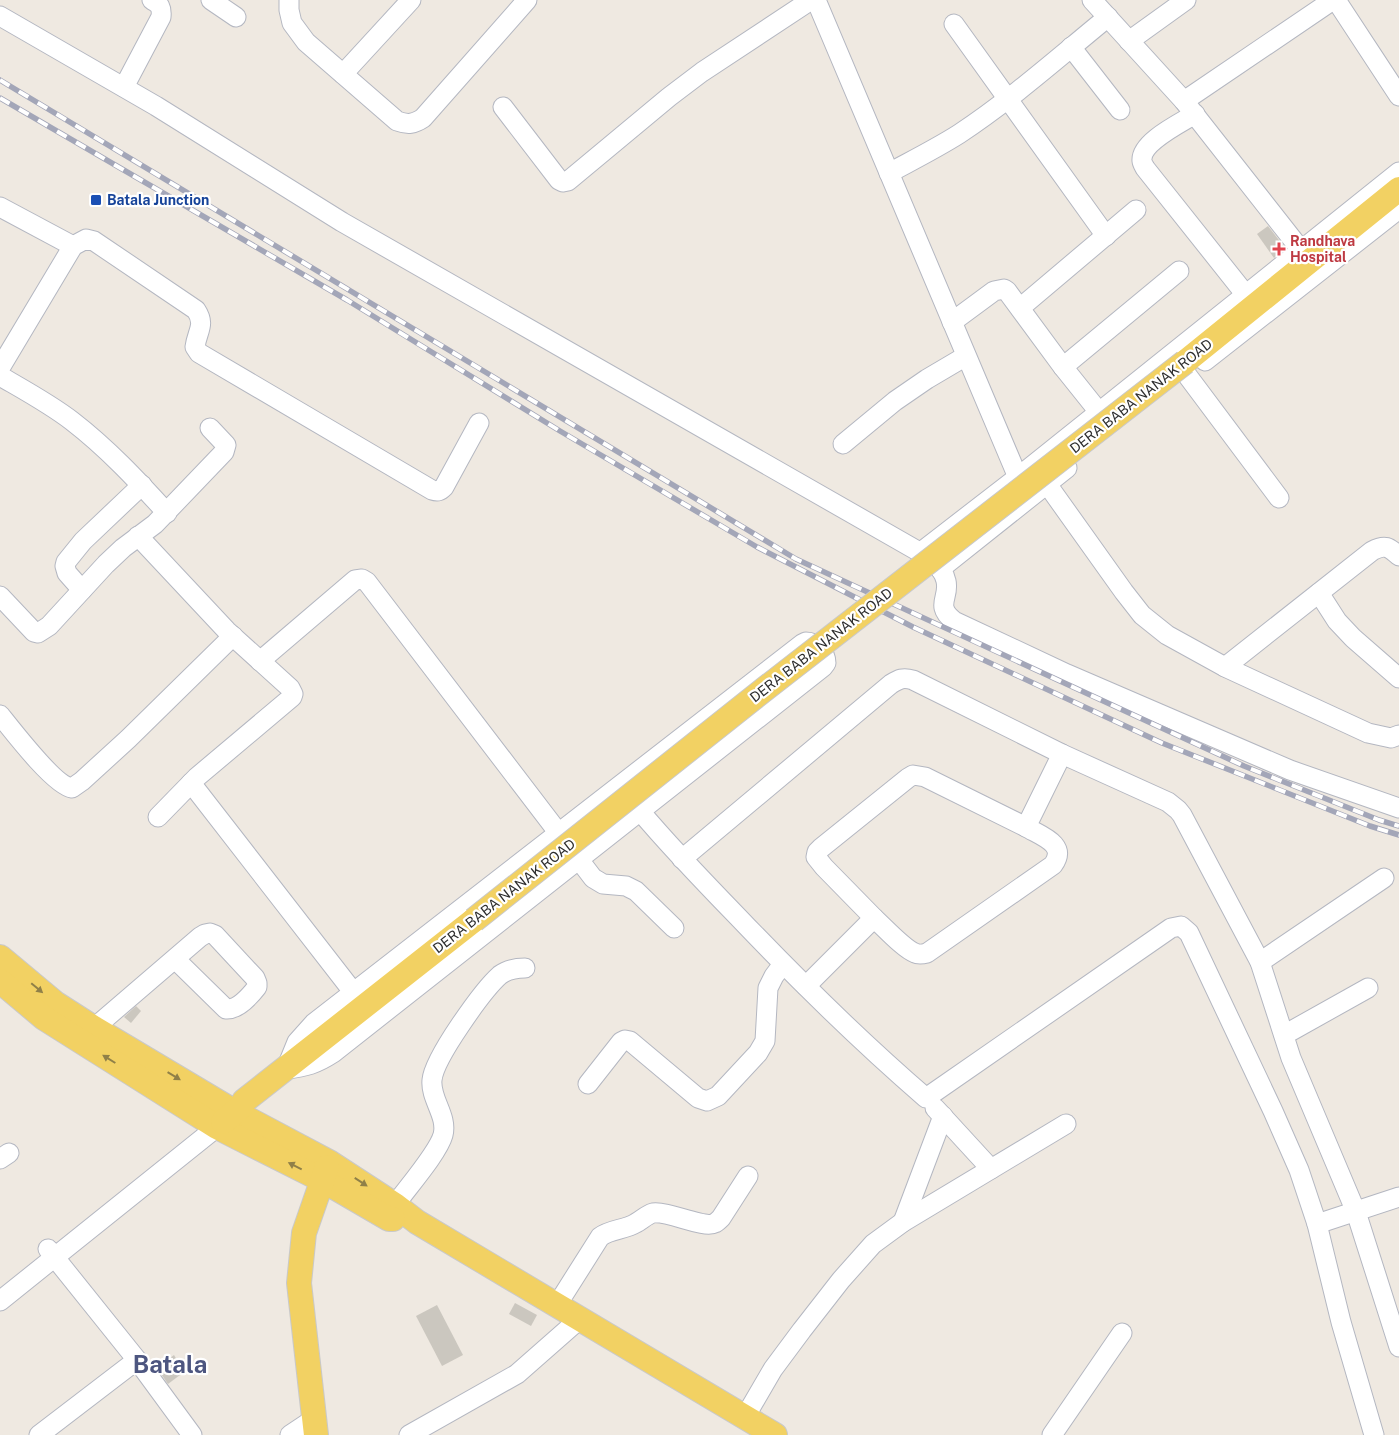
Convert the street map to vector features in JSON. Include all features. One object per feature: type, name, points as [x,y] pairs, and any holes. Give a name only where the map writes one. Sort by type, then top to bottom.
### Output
[{"type":"main road","name":"DERA BABA NANAK ROAD","points":[[226,1114],[286,1069],[751,700],[1185,362],[1399,190]]},
{"type":"main road","points":[[0,957],[55,1003],[226,1114]]},
{"type":"main road","points":[[0,981],[44,1018],[226,1114],[326,1171],[395,1205],[417,1222],[775,1435]]},
{"type":"main road","points":[[326,1171],[389,1219],[417,1222]]},
{"type":"main road","points":[[315,1427],[299,1284],[304,1233],[326,1171]]},
{"type":"street","points":[[124,87],[161,17],[162,10],[159,4],[152,0]]},
{"type":"street","points":[[211,0],[236,17]]},
{"type":"street","points":[[289,0],[292,23],[306,42],[397,121],[406,124],[415,123],[423,118],[527,0]]},
{"type":"street","points":[[343,74],[411,0]]},
{"type":"street","points":[[503,107],[559,180],[563,182],[568,181],[702,72],[811,0]]},
{"type":"street","points":[[816,0],[1027,500]]},
{"type":"street","points":[[1092,0],[1189,108],[1302,250]]},
{"type":"street","points":[[1129,40],[1186,0]]},
{"type":"street","points":[[1246,295],[1145,168],[1142,161],[1144,151],[1150,143],[1189,108],[1335,0],[1399,96]]},
{"type":"street","points":[[0,16],[156,106],[342,222],[921,552],[930,558],[946,579],[947,587],[944,608],[947,616],[954,621],[1067,674],[1290,770],[1399,808]]},
{"type":"street","points":[[889,173],[957,135],[1008,98],[1108,17]]},
{"type":"street","points":[[954,24],[1106,236]]},
{"type":"street","points":[[1071,47],[1120,110]]},
{"type":"street","points":[[921,552],[1018,477],[1399,172]]},
{"type":"street","points":[[0,207],[73,246]]},
{"type":"street","points":[[940,569],[1399,209]]},
{"type":"street","points":[[1020,308],[1136,210]]},
{"type":"street","points":[[0,368],[73,246],[86,238],[94,241],[196,310],[202,321],[195,347],[200,352],[436,492],[444,487],[479,423]]},
{"type":"street","points":[[1063,366],[1179,271]]},
{"type":"street","points":[[952,322],[994,291],[1004,289],[1099,412]]},
{"type":"street","points":[[843,444],[895,401],[966,356]]},
{"type":"street","points":[[1187,375],[1279,498]]},
{"type":"street","points":[[0,376],[71,420],[103,447],[142,485],[166,513]]},
{"type":"street","points":[[0,596],[34,632],[38,633],[49,626],[106,564],[166,513],[226,449],[224,443],[210,428]]},
{"type":"street","points":[[1047,484],[1142,615],[1167,634],[1225,667],[1368,733],[1380,737],[1392,738],[1399,736]]},
{"type":"street","points":[[82,590],[67,573],[66,562],[82,541],[142,485]]},
{"type":"street","points":[[138,536],[233,636],[290,688],[293,694],[292,697],[191,783],[158,816]]},
{"type":"street","points":[[1225,667],[1372,550],[1380,547],[1391,549],[1399,556]]},
{"type":"street","points":[[260,661],[348,585],[355,580],[362,579],[367,582],[594,878],[603,884],[626,886],[636,891],[674,928]]},
{"type":"street","points":[[1319,593],[1338,621],[1353,638],[1399,678]]},
{"type":"street","points":[[0,715],[36,758],[62,784],[67,788],[72,788],[128,739],[233,636]]},
{"type":"street","points":[[810,642],[824,655],[826,663],[823,667],[333,1053],[311,1065],[286,1069],[292,1051],[303,1034],[314,1023],[559,833],[802,644],[810,642]]},
{"type":"street","points":[[682,859],[891,684],[899,679],[906,678],[1062,754],[1168,802],[1178,810],[1260,962],[1291,1058],[1356,1212],[1399,1347]]},
{"type":"street","points":[[1026,827],[1062,754]]},
{"type":"street","points":[[913,775],[925,777],[1026,827],[1050,841],[1058,852],[1058,859],[1053,865],[927,953],[921,955],[906,948],[874,918],[818,861],[817,852],[913,775]]},
{"type":"street","points":[[191,783],[354,992]]},
{"type":"street","points":[[640,811],[665,841],[783,964],[897,1073],[926,1098],[991,1169]]},
{"type":"street","points":[[1260,962],[1384,878]]},
{"type":"street","points":[[806,986],[874,918]]},
{"type":"street","points":[[926,1098],[1171,928],[1181,926],[1189,933],[1299,1170],[1317,1224],[1341,1322],[1374,1435]]},
{"type":"street","points":[[94,1028],[175,959]]},
{"type":"street","points":[[588,1084],[625,1040],[630,1041],[698,1098],[707,1101],[718,1096],[758,1053],[764,1041],[768,988],[783,964]]},
{"type":"street","points":[[395,1205],[434,1153],[443,1135],[443,1122],[432,1090],[432,1078],[442,1053],[480,996],[508,970],[525,968]]},
{"type":"street","points":[[1284,1035],[1368,988]]},
{"type":"street","points":[[0,1290],[51,1253],[226,1114]]},
{"type":"street","points":[[903,1222],[943,1116]]},
{"type":"street","points":[[745,1417],[773,1369],[841,1280],[873,1244],[903,1222],[1066,1124]]},
{"type":"street","points":[[557,1306],[600,1237],[605,1233],[636,1223],[653,1213],[672,1215],[708,1225],[714,1223],[720,1218],[748,1176]]},
{"type":"street","points":[[1317,1224],[1399,1197]]},
{"type":"street","points":[[0,1301],[51,1253]]},
{"type":"street","points":[[51,1253],[137,1360],[192,1435]]},
{"type":"street","points":[[409,1435],[517,1374],[575,1323]]},
{"type":"street","points":[[1052,1435],[1122,1333]]},
{"type":"street","points":[[48,1432],[137,1360]]},
{"type":"street","points":[[290,1435],[315,1427]]},
{"type":"building","points":[[1268,226],[1285,248],[1274,258],[1257,234]]},
{"type":"building","points":[[136,1006],[141,1011],[131,1023],[124,1017]]},
{"type":"building","points":[[515,1303],[537,1315],[531,1326],[509,1314]]},
{"type":"building","points":[[437,1305],[463,1355],[442,1366],[416,1316]]},
{"type":"building","points":[[174,1355],[184,1372],[168,1384],[157,1368]]},
{"type":"railway","points":[[0,80],[796,559],[1244,766],[1379,820],[1399,826]]},
{"type":"railway","points":[[0,98],[347,300],[560,431],[757,547],[913,627],[1162,743],[1370,826],[1399,835]]},
{"type":"place","name":"Batala Junction","points":[[96,200]]},
{"type":"place","name":"Randhava Hospital","points":[[1279,249]]},
{"type":"district","name":"Batala","points":[[170,1364]]}]
